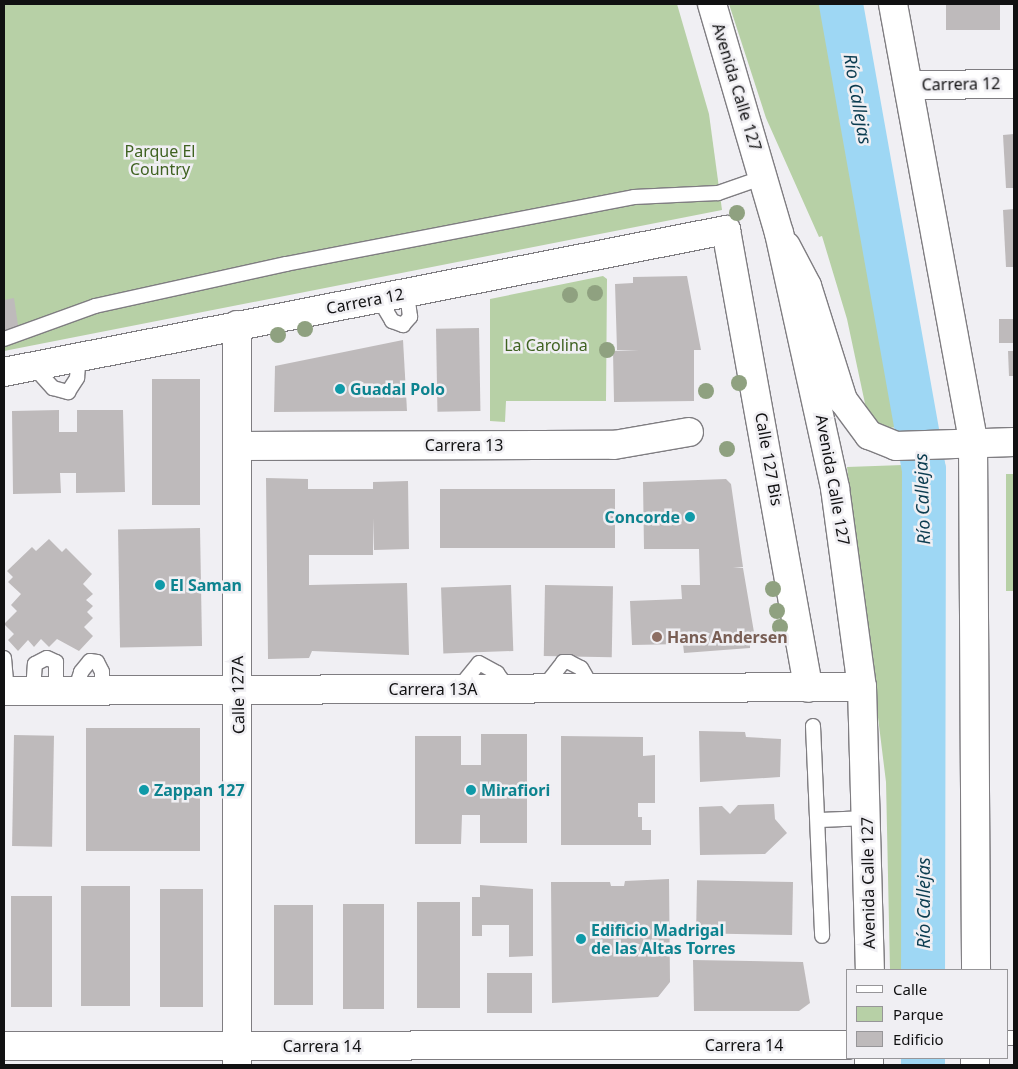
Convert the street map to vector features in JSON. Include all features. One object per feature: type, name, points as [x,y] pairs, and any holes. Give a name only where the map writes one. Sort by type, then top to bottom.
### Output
[{"type":"street","name":"Avenida Calle 127","points":[[712,4],[764,177],[779,234],[830,456],[862,687],[870,969]]},
{"type":"street","points":[[893,4],[909,85],[966,442],[976,969]]},
{"type":"street","name":"Carrera 12","points":[[909,85],[1014,84]]},
{"type":"street","name":"Carrera 12","points":[[4,372],[726,230]]},
{"type":"street","name":"Calle 127 Bis","points":[[726,230],[808,688]]},
{"type":"street","points":[[779,234],[807,286],[843,400],[869,435],[885,444],[1014,442]]},
{"type":"street","name":"Calle 127A","points":[[236,325],[238,690],[237,1056]]},
{"type":"street","name":"Carrera 13","points":[[237,446],[614,444],[689,432]]},
{"type":"street","name":"Carrera 13A","points":[[35,691],[862,687]]},
{"type":"street","name":"Carrera 14","points":[[4,1046],[237,1056],[641,1056],[846,1045]]},
{"type":"lane","points":[[4,339],[95,306],[286,264],[634,197],[718,193],[764,177]]},
{"type":"lane","points":[[4,658],[35,691]]},
{"type":"lane","points":[[813,726],[820,820],[822,936]]},
{"type":"lane","points":[[820,820],[867,818]]},
{"type":"green space","name":"Parque El Country","points":[[4,4],[677,4],[709,114],[722,210],[4,351]]},
{"type":"green space","points":[[729,4],[823,4],[892,347],[903,427],[885,428],[867,413],[847,319],[822,236],[819,237],[766,118]]},
{"type":"green space","name":"La Carolina","points":[[603,276],[607,279],[606,401],[506,401],[505,422],[490,421],[490,299]]},
{"type":"green space","points":[[903,465],[904,969],[890,969],[886,782],[847,467]]},
{"type":"green space","points":[[1006,474],[1014,474],[1014,591],[1006,591]]},
{"type":"building","points":[[946,4],[1000,4],[1000,30],[946,30]]},
{"type":"building","points":[[1014,134],[1014,188],[1006,188],[1003,135]]},
{"type":"building","points":[[1014,209],[1014,267],[1006,267],[1003,210]]},
{"type":"building","points":[[687,276],[701,350],[694,350],[694,401],[614,402],[613,351],[639,350],[617,350],[615,284],[633,283],[633,277]]},
{"type":"building","points":[[14,298],[19,332],[4,334],[4,300]]},
{"type":"building","points":[[999,319],[1014,319],[1014,343],[999,343]]},
{"type":"building","points":[[479,328],[480,411],[437,412],[436,329]]},
{"type":"building","name":"Guadal Polo","points":[[403,340],[407,411],[274,412],[275,366]]},
{"type":"building","points":[[1008,351],[1014,351],[1014,376],[1009,376]]},
{"type":"building","points":[[152,379],[200,379],[200,505],[152,505]]},
{"type":"building","points":[[59,410],[59,432],[77,432],[77,410],[123,410],[125,492],[76,493],[76,473],[60,473],[61,493],[13,494],[12,411]]},
{"type":"building","points":[[266,478],[308,479],[308,489],[373,489],[373,482],[408,481],[409,549],[374,550],[373,518],[373,555],[309,555],[309,585],[407,583],[409,655],[312,651],[309,658],[268,659]]},
{"type":"building","points":[[726,479],[731,484],[743,567],[733,568],[743,568],[755,638],[750,638],[750,648],[684,653],[683,644],[632,645],[630,601],[682,599],[681,585],[700,585],[699,549],[644,549],[643,482]]},
{"type":"building","points":[[440,489],[615,489],[615,548],[440,548]]},
{"type":"building","name":"El Saman","points":[[200,528],[202,646],[120,647],[118,529]]},
{"type":"building","points":[[49,539],[62,552],[66,548],[92,574],[83,584],[93,594],[86,600],[93,606],[87,612],[93,618],[84,627],[93,636],[79,651],[57,639],[49,647],[41,639],[34,647],[28,640],[18,651],[8,640],[14,634],[4,624],[17,611],[11,605],[21,594],[8,582],[13,577],[7,571],[32,547],[36,551]]},
{"type":"building","points":[[511,585],[513,651],[443,653],[441,587]]},
{"type":"building","points":[[545,585],[613,586],[612,657],[544,656]]},
{"type":"building","name":"Zappan 127","points":[[86,728],[200,728],[200,851],[86,851]]},
{"type":"building","points":[[699,731],[745,732],[746,737],[781,739],[780,777],[700,782]]},
{"type":"building","name":"Mirafiori","points":[[481,734],[527,734],[527,843],[480,843],[480,815],[462,815],[461,844],[415,844],[415,736],[461,736],[461,765],[481,765]]},
{"type":"building","points":[[14,735],[54,736],[52,847],[12,846]]},
{"type":"building","points":[[561,736],[643,737],[643,756],[655,755],[655,803],[638,803],[638,817],[642,817],[642,830],[651,830],[651,845],[561,845]]},
{"type":"building","points":[[774,804],[775,819],[787,833],[765,854],[700,855],[699,807],[722,806],[730,814],[738,805]]},
{"type":"building","points":[[669,879],[670,982],[658,997],[552,1003],[551,882],[610,882],[611,886],[624,886],[625,881]]},
{"type":"building","points":[[697,880],[793,882],[792,935],[696,933]]},
{"type":"building","points":[[480,885],[533,889],[533,956],[509,957],[509,925],[482,925],[482,936],[472,936],[472,897],[480,897]]},
{"type":"building","points":[[81,886],[130,886],[130,1006],[81,1006]]},
{"type":"building","points":[[160,889],[203,889],[203,1007],[160,1007]]},
{"type":"building","points":[[11,896],[52,896],[52,1007],[11,1007]]},
{"type":"building","points":[[417,902],[460,902],[460,1008],[417,1008]]},
{"type":"building","points":[[343,904],[384,904],[384,1009],[343,1009]]},
{"type":"building","points":[[274,905],[313,905],[313,1005],[274,1005]]},
{"type":"building","points":[[693,960],[803,962],[810,1003],[799,1011],[694,1011]]},
{"type":"building","points":[[487,973],[532,973],[532,1013],[487,1013]]},
{"type":"waterway","name":"Río Callejas","points":[[841,4],[924,470],[923,969]]},
{"type":"waterway","name":"Río Callejas","points":[[923,1059],[923,1065]]},
{"type":"place","name":"Guadal Polo","points":[[340,389]]},
{"type":"place","name":"Concorde","points":[[690,517]]},
{"type":"place","name":"El Saman","points":[[160,585]]},
{"type":"place","name":"Hans Andersen","points":[[657,637]]},
{"type":"place","name":"Zappan 127","points":[[144,790]]},
{"type":"place","name":"Mirafiori","points":[[471,790]]},
{"type":"place","name":"Edificio Madrigal de las Altas Torres","points":[[581,939]]}]
